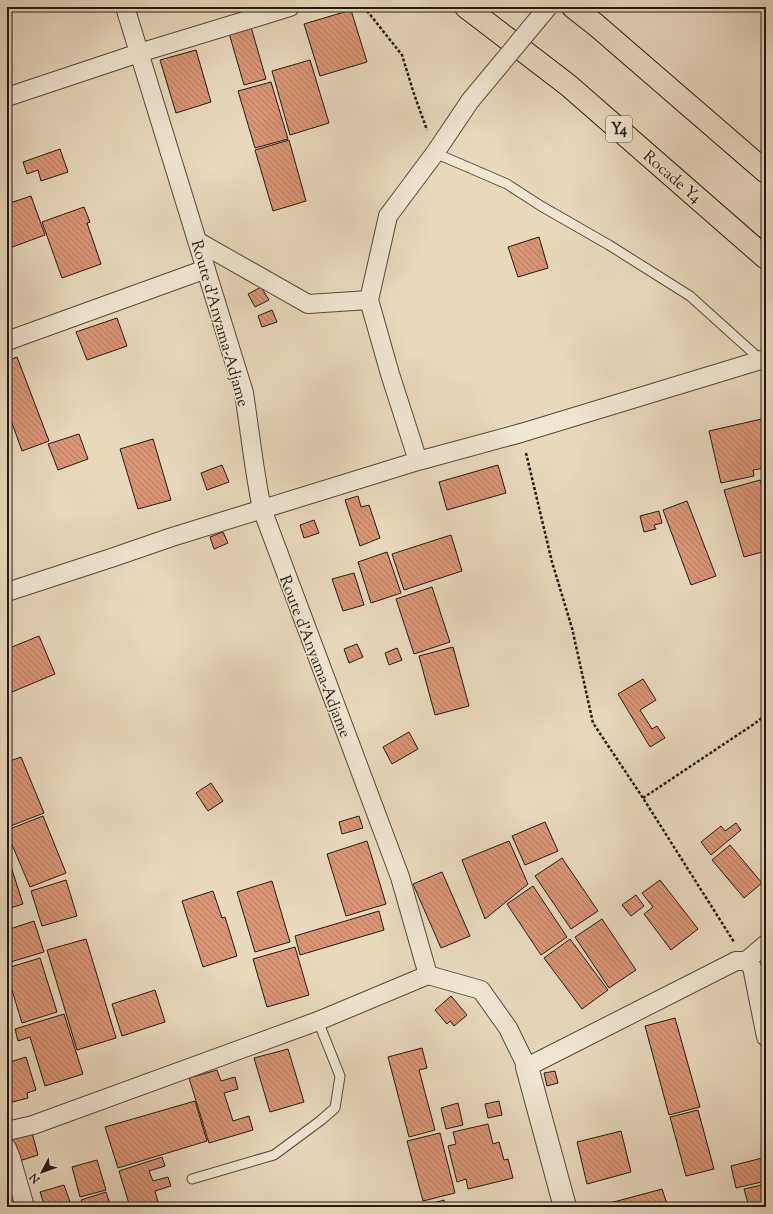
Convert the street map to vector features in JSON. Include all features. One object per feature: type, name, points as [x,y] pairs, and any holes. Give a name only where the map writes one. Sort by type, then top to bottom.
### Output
[{"type":"highway","name":"Rocade Y4","points":[[466,7],[568,85],[766,258]]},
{"type":"highway","points":[[573,7],[602,30],[766,172]]},
{"type":"street","name":"Route d'Anyama-Adjame","points":[[125,7],[244,393],[256,482],[262,509],[400,877],[428,975]]},
{"type":"street","points":[[7,97],[140,54],[255,13],[290,7]]},
{"type":"street","points":[[418,461],[390,374],[369,300],[388,216],[435,153],[470,101],[548,7]]},
{"type":"street","points":[[197,241],[308,304],[369,300]]},
{"type":"street","points":[[7,341],[206,270]]},
{"type":"street","points":[[7,592],[111,558],[172,536],[418,461],[521,433],[763,360]]},
{"type":"street","points":[[527,1068],[736,961],[746,961],[766,944]]},
{"type":"street","points":[[746,961],[752,967],[766,1037]]},
{"type":"street","points":[[7,1131],[33,1125],[318,1021],[428,975],[481,990],[508,1028],[527,1068],[565,1207]]},
{"type":"street","points":[[7,1148],[25,1207]]},
{"type":"lane","points":[[435,153],[507,184],[541,206],[609,245],[690,296],[763,360]]},
{"type":"lane","points":[[192,1179],[274,1154],[320,1121],[335,1108],[340,1076],[318,1021]]},
{"type":"path","points":[[364,7],[402,55],[435,153]]},
{"type":"path","points":[[521,433],[552,562],[572,628],[593,723],[643,798],[746,961]]},
{"type":"path","points":[[643,798],[754,724],[766,714]]},
{"type":"building","points":[[351,10],[367,62],[320,76],[304,24]]},
{"type":"building","points":[[251,27],[266,79],[244,85],[229,33]]},
{"type":"building","points":[[196,50],[211,102],[176,113],[160,60]]},
{"type":"building","points":[[310,60],[329,123],[290,135],[272,71]]},
{"type":"building","points":[[271,82],[288,139],[255,148],[238,91]]},
{"type":"building","points":[[289,140],[306,201],[273,211],[255,150]]},
{"type":"building","points":[[60,149],[68,172],[41,181],[38,170],[27,174],[23,162]]},
{"type":"building","points":[[31,196],[45,235],[7,249],[7,204]]},
{"type":"building","points":[[84,207],[90,222],[87,223],[101,264],[62,278],[42,222]]},
{"type":"building","points":[[539,237],[548,268],[518,277],[508,247]]},
{"type":"building","points":[[261,287],[269,300],[255,307],[248,294]]},
{"type":"building","points":[[272,310],[277,322],[262,327],[258,316]]},
{"type":"building","points":[[117,318],[127,346],[87,360],[76,332]]},
{"type":"building","points":[[17,357],[49,441],[22,451],[7,409],[7,361]]},
{"type":"building","points":[[766,418],[766,468],[753,470],[754,476],[721,483],[709,431]]},
{"type":"building","points":[[79,434],[88,459],[58,470],[48,444]]},
{"type":"building","points":[[153,439],[171,500],[138,509],[120,449]]},
{"type":"building","points":[[222,465],[229,482],[207,490],[201,473]]},
{"type":"building","points":[[498,465],[506,493],[447,510],[439,482]]},
{"type":"building","points":[[760,480],[766,502],[766,551],[744,557],[724,490]]},
{"type":"building","points":[[358,496],[361,507],[369,505],[380,538],[360,546],[345,500]]},
{"type":"building","points":[[687,501],[716,576],[691,585],[663,510]]},
{"type":"building","points":[[659,511],[662,523],[654,525],[656,529],[644,532],[640,516]]},
{"type":"building","points":[[314,520],[319,533],[304,538],[300,525]]},
{"type":"building","points":[[223,532],[228,543],[214,549],[210,537]]},
{"type":"building","points":[[451,535],[462,571],[404,590],[392,554]]},
{"type":"building","points":[[387,552],[401,593],[371,603],[358,562]]},
{"type":"building","points":[[354,573],[364,605],[343,611],[332,579]]},
{"type":"building","points":[[432,587],[450,642],[414,654],[396,599]]},
{"type":"building","points":[[39,636],[55,674],[12,692],[7,680],[7,649]]},
{"type":"building","points":[[357,644],[363,657],[349,663],[344,649]]},
{"type":"building","points":[[453,647],[469,706],[435,715],[419,656]]},
{"type":"building","points":[[397,648],[402,660],[389,665],[385,653]]},
{"type":"building","points":[[643,679],[656,700],[640,710],[652,729],[657,726],[665,738],[650,747],[618,694]]},
{"type":"building","points":[[409,732],[418,749],[392,764],[383,747]]},
{"type":"building","points":[[21,757],[44,813],[8,827],[7,762]]},
{"type":"building","points":[[211,783],[223,801],[208,811],[196,793]]},
{"type":"building","points":[[43,816],[66,873],[30,887],[7,830]]},
{"type":"building","points":[[359,816],[363,828],[342,834],[339,822]]},
{"type":"building","points":[[545,822],[558,851],[525,865],[512,836]]},
{"type":"building","points":[[736,823],[741,830],[711,855],[701,842],[721,826],[725,831]]},
{"type":"building","points":[[367,841],[386,904],[346,916],[327,854]]},
{"type":"building","points":[[509,841],[528,884],[485,919],[462,860]]},
{"type":"building","points":[[730,845],[762,883],[744,898],[712,860]]},
{"type":"building","points":[[7,854],[23,904],[7,909]]},
{"type":"building","points":[[562,858],[598,911],[571,929],[535,876]]},
{"type":"building","points":[[766,858],[766,868],[761,862]]},
{"type":"building","points":[[442,872],[470,936],[441,948],[413,884]]},
{"type":"building","points":[[66,880],[77,916],[42,926],[31,891]]},
{"type":"building","points":[[660,880],[698,929],[671,950],[644,914],[653,907],[642,893]]},
{"type":"building","points":[[272,881],[290,942],[255,952],[237,892]]},
{"type":"building","points":[[533,886],[567,937],[541,955],[507,904]]},
{"type":"building","points":[[213,891],[222,918],[225,917],[237,956],[203,967],[182,901]]},
{"type":"building","points":[[636,895],[644,906],[631,916],[622,905]]},
{"type":"building","points":[[379,911],[384,930],[300,955],[295,936]]},
{"type":"building","points":[[602,919],[636,970],[609,988],[575,937]]},
{"type":"building","points":[[34,921],[44,952],[7,963],[7,930]]},
{"type":"building","points":[[86,939],[116,1038],[77,1050],[47,950]]},
{"type":"building","points":[[570,939],[608,990],[582,1009],[544,958]]},
{"type":"building","points":[[295,947],[309,995],[267,1007],[253,959]]},
{"type":"building","points":[[40,958],[57,1012],[22,1023],[7,974],[7,968]]},
{"type":"building","points":[[155,990],[165,1022],[122,1036],[112,1004]]},
{"type":"building","points":[[451,996],[467,1015],[454,1026],[450,1021],[447,1024],[435,1010]]},
{"type":"building","points":[[64,1014],[83,1074],[45,1086],[30,1037],[18,1041],[15,1029]]},
{"type":"building","points":[[675,1018],[700,1107],[669,1115],[645,1026]]},
{"type":"building","points":[[422,1048],[427,1068],[419,1070],[435,1130],[409,1137],[388,1057]]},
{"type":"building","points":[[288,1049],[304,1102],[270,1112],[254,1058]]},
{"type":"building","points":[[26,1057],[36,1090],[27,1093],[28,1098],[9,1103],[7,1099],[7,1063]]},
{"type":"building","points":[[217,1070],[221,1081],[235,1077],[238,1089],[224,1093],[233,1121],[249,1116],[253,1130],[209,1143],[189,1078]]},
{"type":"building","points":[[555,1071],[558,1083],[547,1086],[544,1073]]},
{"type":"building","points":[[195,1101],[207,1141],[118,1168],[105,1127]]},
{"type":"building","points":[[499,1101],[502,1115],[488,1118],[485,1104]]},
{"type":"building","points":[[458,1103],[463,1125],[446,1129],[441,1108]]},
{"type":"building","points":[[698,1110],[714,1169],[686,1176],[670,1117]]},
{"type":"building","points":[[488,1124],[493,1144],[499,1142],[504,1160],[508,1159],[513,1178],[468,1189],[466,1179],[457,1182],[448,1146],[456,1144],[453,1132]]},
{"type":"building","points":[[31,1129],[38,1155],[16,1162],[8,1137]]},
{"type":"building","points":[[621,1131],[631,1172],[587,1184],[577,1142]]},
{"type":"building","points":[[440,1133],[455,1193],[423,1201],[407,1141]]},
{"type":"building","points":[[162,1157],[165,1166],[149,1171],[153,1181],[168,1177],[171,1186],[155,1191],[159,1206],[130,1207],[119,1171]]},
{"type":"building","points":[[766,1157],[766,1181],[736,1188],[731,1166]]},
{"type":"building","points":[[97,1160],[106,1190],[80,1197],[72,1167]]},
{"type":"building","points":[[766,1184],[766,1207],[749,1207],[744,1189]]},
{"type":"building","points":[[64,1185],[70,1202],[55,1207],[45,1207],[40,1192]]},
{"type":"building","points":[[662,1189],[668,1207],[595,1207]]},
{"type":"building","points":[[106,1192],[111,1207],[83,1207],[81,1200]]},
{"type":"building","points":[[444,1200],[446,1207],[423,1206]]},
{"type":"building","points":[[77,1202],[79,1207],[63,1207]]}]
